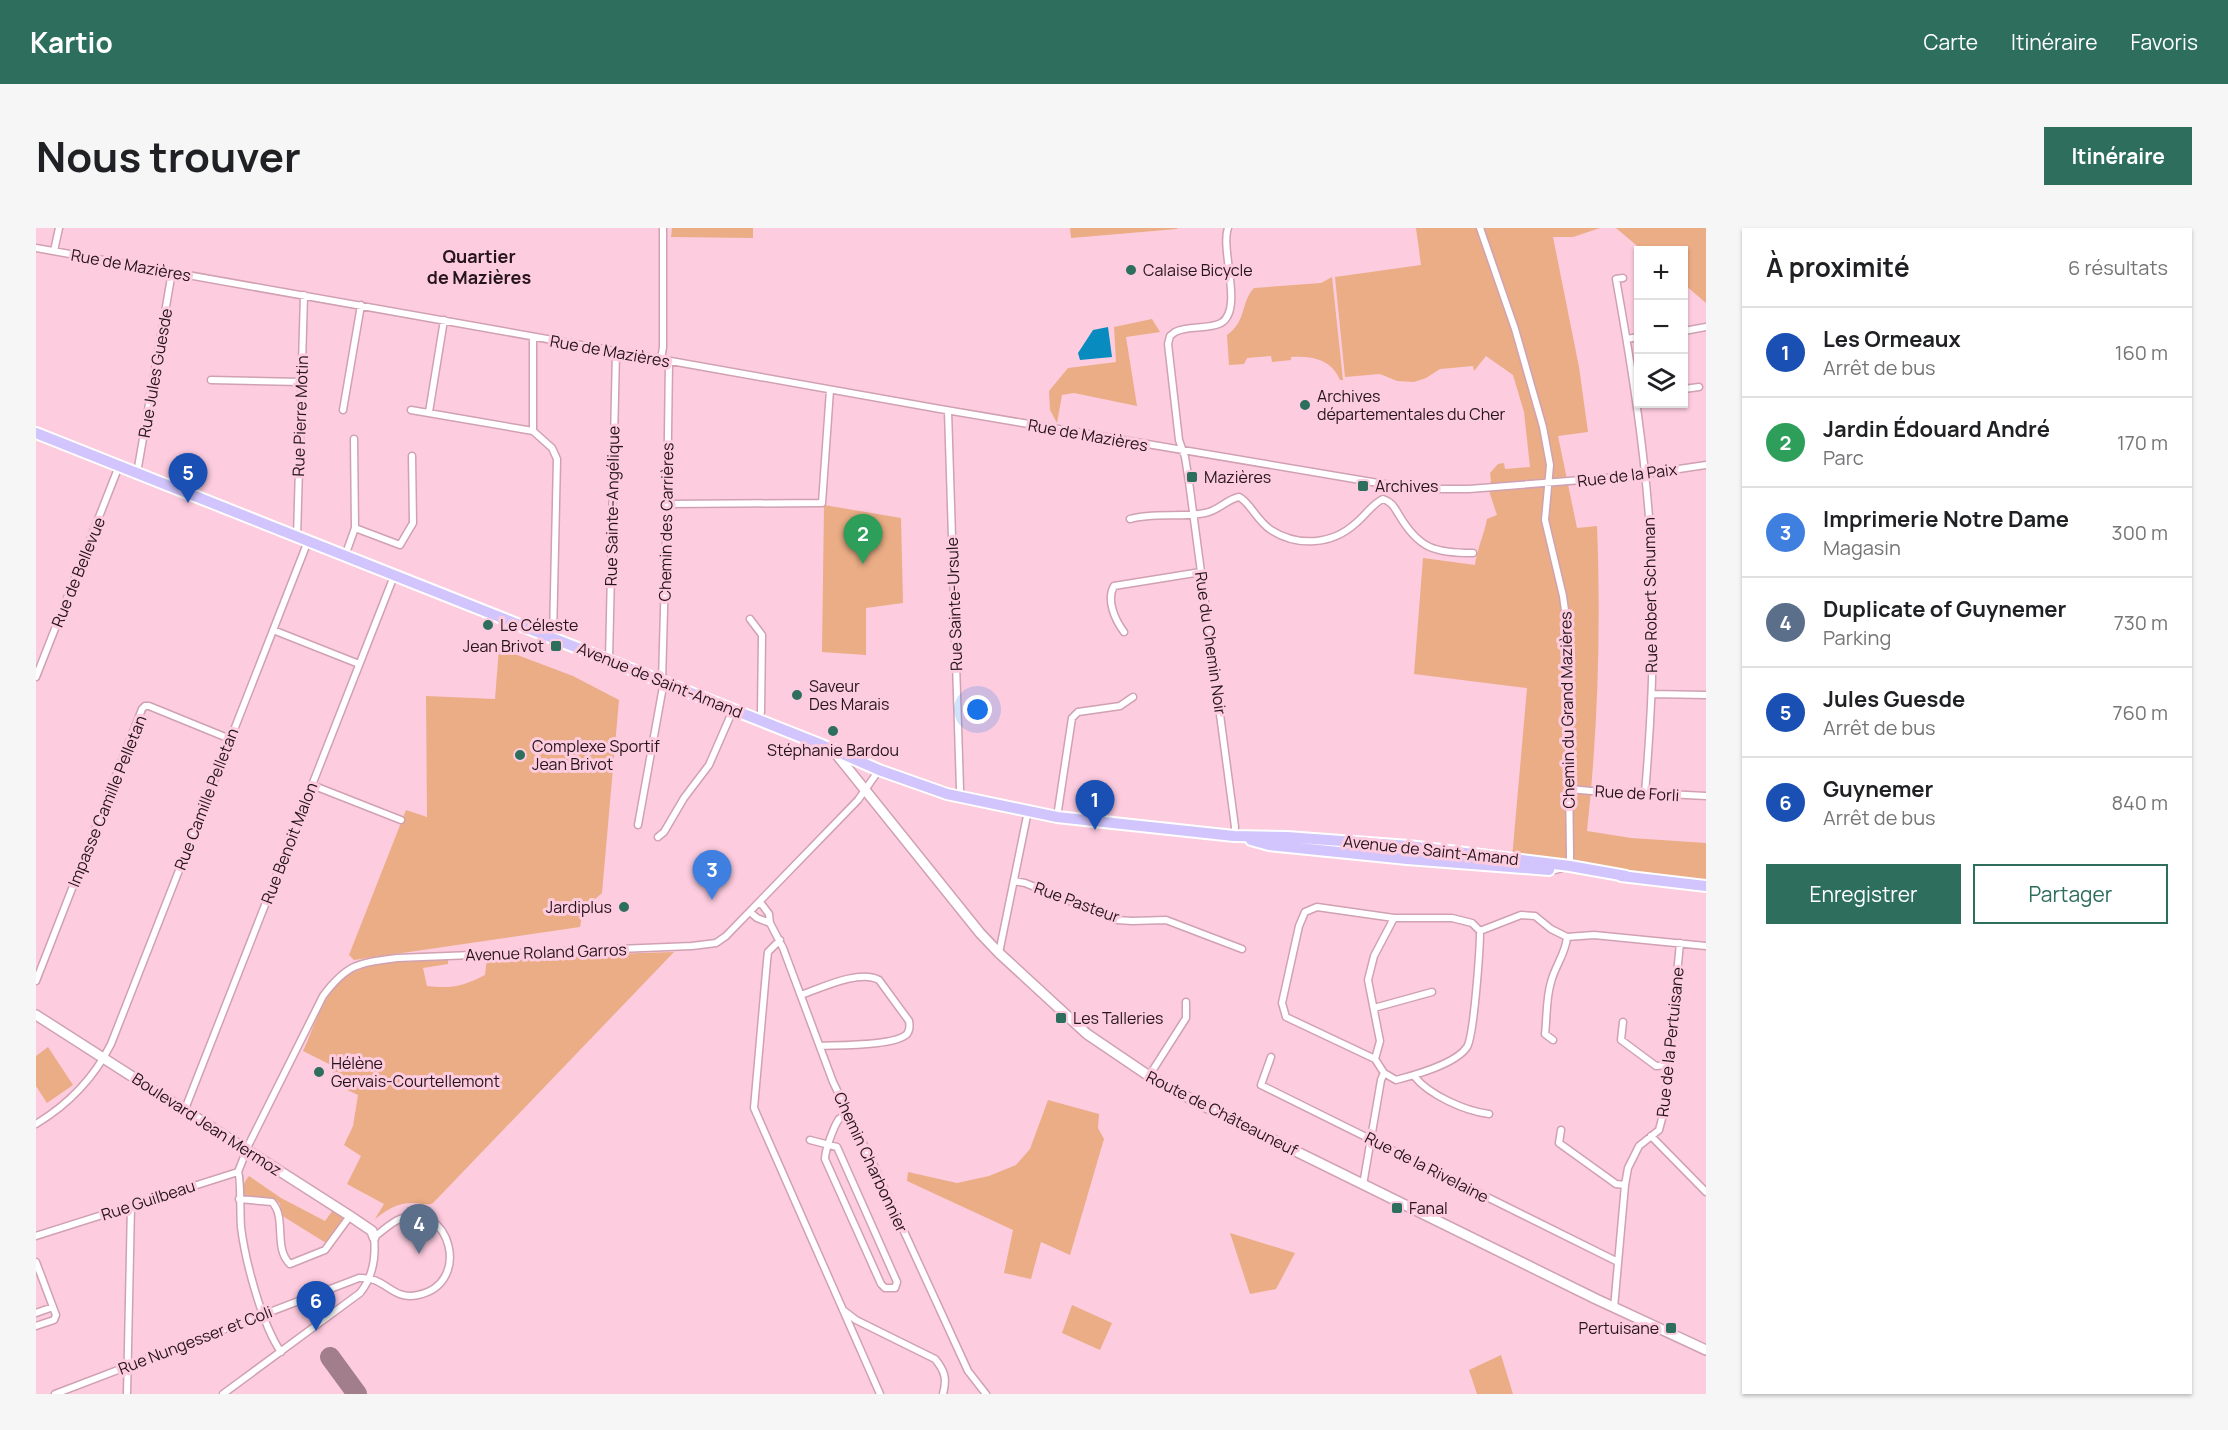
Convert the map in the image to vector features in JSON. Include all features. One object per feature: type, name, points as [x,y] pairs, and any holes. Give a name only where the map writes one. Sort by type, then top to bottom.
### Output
[{"type":"main road","name":"Avenue de Saint-Amand","points":[[36,433],[758,719],[879,770],[959,796],[1057,817],[1234,836],[1287,837],[1408,846],[1456,857],[1706,886]]},
{"type":"main road","name":"Route de Châteauneuf","points":[[833,750],[980,933],[1087,1034],[1149,1076],[1197,1102],[1614,1308],[1706,1350]]},
{"type":"main road","name":"Avenue de Saint-Amand","points":[[1234,836],[1269,845],[1407,859],[1456,857],[1570,866],[1626,876]]},
{"type":"main road","points":[[1407,859],[1408,846]]},
{"type":"main road","name":"Boulevard Jean Mermoz","points":[[36,1015],[350,1216],[372,1231],[374,1237]]},
{"type":"street","points":[[54,251],[59,228]]},
{"type":"street","points":[[661,360],[663,228]]},
{"type":"street","points":[[1184,451],[1179,440],[1168,340],[1180,329],[1219,324],[1227,317],[1231,303],[1226,241],[1228,228]]},
{"type":"street","name":"Chemin du Grand Mazières","points":[[1480,228],[1515,329],[1543,427],[1550,465],[1545,520],[1563,596],[1567,625],[1570,866]]},
{"type":"street","name":"Rue de Mazières","points":[[36,248],[948,411],[1387,485]]},
{"type":"street","name":"Rue Jules Guesde","points":[[137,473],[172,272]]},
{"type":"street","name":"Rue Robert Schuman","points":[[1623,278],[1616,279],[1634,380]]},
{"type":"street","name":"Rue Pierre Motin","points":[[297,537],[304,295]]},
{"type":"street","points":[[343,410],[361,305]]},
{"type":"street","points":[[429,412],[444,320]]},
{"type":"street","points":[[1688,330],[1706,327]]},
{"type":"street","points":[[533,338],[533,431]]},
{"type":"street","points":[[1627,339],[1634,338]]},
{"type":"street","name":"Rue Sainte-Angélique","points":[[609,661],[616,352]]},
{"type":"street","name":"Chemin des Carrières","points":[[638,825],[663,683],[669,361]]},
{"type":"street","points":[[211,380],[301,382]]},
{"type":"street","points":[[1688,388],[1699,387]]},
{"type":"street","points":[[667,504],[822,503],[830,390]]},
{"type":"street","name":"Rue Robert Schuman","points":[[1638,408],[1653,594],[1652,694],[1646,793]]},
{"type":"street","points":[[411,410],[533,431],[552,448],[557,459],[553,638]]},
{"type":"street","name":"Rue Sainte-Ursule","points":[[948,411],[959,796]]},
{"type":"street","points":[[345,556],[355,528],[354,439]]},
{"type":"street","name":"Rue du Chemin Noir","points":[[1184,451],[1226,753],[1235,827],[1234,836]]},
{"type":"street","points":[[355,528],[400,545],[413,523],[412,456]]},
{"type":"street","name":"Rue de la Paix","points":[[1387,485],[1445,490],[1548,484],[1706,465]]},
{"type":"street","name":"Rue de Bellevue","points":[[36,677],[119,466]]},
{"type":"street","points":[[1385,499],[1387,485]]},
{"type":"street","points":[[1130,519],[1140,516],[1193,515],[1214,511],[1239,497],[1269,529],[1292,539],[1316,541],[1336,537],[1347,531],[1376,503],[1385,499]]},
{"type":"street","points":[[1385,499],[1391,502],[1405,526],[1424,545],[1433,550],[1473,553]]},
{"type":"street","name":"Rue Camille Pelletan","points":[[36,1124],[69,1101],[100,1066],[308,541]]},
{"type":"street","points":[[1124,632],[1115,620],[1111,591],[1114,586],[1201,572]]},
{"type":"street","name":"Rue Benoit Malon","points":[[184,1109],[394,576]]},
{"type":"street","points":[[750,619],[762,636],[761,712],[758,719]]},
{"type":"street","points":[[273,630],[359,664]]},
{"type":"street","points":[[1652,694],[1706,695]]},
{"type":"street","points":[[1057,817],[1072,718],[1078,712],[1120,706],[1132,698]]},
{"type":"street","name":"Impasse Camille Pelletan","points":[[36,981],[142,709],[149,706],[230,739]]},
{"type":"street","points":[[658,837],[664,832],[684,798],[709,765],[733,710]]},
{"type":"street","name":"Avenue Roland Garros","points":[[246,1150],[323,996],[334,981],[350,968],[366,962],[397,958],[709,946],[721,940],[750,912],[866,792],[879,770]]},
{"type":"street","points":[[312,785],[401,820]]},
{"type":"street","name":"Rue de Forli","points":[[1569,789],[1636,795],[1646,793],[1706,796]]},
{"type":"street","points":[[999,953],[1028,811]]},
{"type":"street","points":[[1555,870],[1570,866]]},
{"type":"street","name":"Rue Pasteur","points":[[1014,881],[1025,883],[1117,920],[1166,920],[1242,949]]},
{"type":"street","name":"Chemin Charbonnier","points":[[759,902],[769,914],[770,923],[780,940],[833,1082],[968,1371],[986,1394]]},
{"type":"street","points":[[1317,907],[1394,918],[1452,918],[1472,923],[1480,931],[1472,1031],[1467,1046],[1457,1056],[1414,1076],[1396,1080],[1384,1073],[1376,1059],[1286,1017],[1282,1003],[1299,926],[1305,912],[1317,907]]},
{"type":"street","points":[[750,912],[757,918],[770,923]]},
{"type":"street","points":[[1480,931],[1521,915],[1535,916],[1551,930],[1567,937],[1594,935],[1706,946]]},
{"type":"street","points":[[1376,1059],[1380,1041],[1368,980],[1374,956],[1394,918]]},
{"type":"street","points":[[1553,1040],[1545,1034],[1550,983],[1566,947],[1567,937]]},
{"type":"street","points":[[780,940],[768,952],[754,1108],[880,1394]]},
{"type":"street","name":"Rue de la Pertuisane","points":[[1614,1308],[1625,1185],[1629,1168],[1639,1146],[1659,1130],[1664,1111],[1680,944]]},
{"type":"street","points":[[801,995],[858,976],[873,977],[879,980],[909,1021],[910,1029],[907,1034],[896,1041],[820,1046]]},
{"type":"street","points":[[1374,1008],[1432,992]]},
{"type":"street","points":[[1149,1076],[1186,1018],[1186,1002]]},
{"type":"street","points":[[1623,1022],[1621,1040],[1656,1066],[1668,1065]]},
{"type":"street","name":"Rue de la Rivelaine","points":[[1271,1057],[1262,1085],[1618,1262]]},
{"type":"street","points":[[1363,1185],[1384,1073]]},
{"type":"street","points":[[1414,1076],[1422,1086],[1472,1112],[1489,1114]]},
{"type":"street","points":[[810,1140],[828,1144],[837,1148],[897,1282],[895,1288],[885,1288],[881,1284],[825,1159],[828,1144],[840,1119],[848,1113]]},
{"type":"street","points":[[1561,1130],[1559,1143],[1616,1185],[1625,1185]]},
{"type":"street","points":[[1651,1136],[1706,1192]]},
{"type":"street","points":[[246,1150],[238,1172],[241,1177],[239,1199],[244,1244],[263,1315],[281,1352]]},
{"type":"street","name":"Rue Guilbeau","points":[[36,1236],[238,1172]]},
{"type":"street","points":[[239,1199],[272,1202],[278,1208],[280,1238],[286,1260],[290,1264],[325,1250],[350,1216]]},
{"type":"street","points":[[127,1394],[131,1206]]},
{"type":"street","points":[[223,1394],[360,1293],[370,1278],[374,1256],[374,1237],[402,1218],[418,1216],[432,1222],[444,1232],[450,1247],[450,1263],[445,1277],[434,1289],[420,1295],[404,1296],[390,1290],[379,1280],[370,1278]]},
{"type":"street","points":[[36,1262],[56,1315],[54,1320],[36,1326]]},
{"type":"street","name":"Rue Nungesser et Coli","points":[[55,1394],[359,1278],[370,1278]]},
{"type":"street","points":[[36,1313],[53,1307]]},
{"type":"street","points":[[843,1310],[856,1320],[935,1359],[943,1369],[946,1380],[944,1394]]},
{"type":"shaded area","points":[[672,228],[753,228],[753,238],[671,237]]},
{"type":"shaded area","points":[[1070,228],[1177,228],[1177,229],[1071,238]]},
{"type":"shaded area","points":[[1416,228],[1600,228],[1573,237],[1553,237],[1579,367],[1588,432],[1558,436],[1577,528],[1597,526],[1598,679],[1587,831],[1631,838],[1706,843],[1706,886],[1512,859],[1527,688],[1414,674],[1423,558],[1475,565],[1487,519],[1497,515],[1488,488],[1491,481],[1490,473],[1498,464],[1504,463],[1505,469],[1530,467],[1524,412],[1513,375],[1486,356],[1474,371],[1473,366],[1440,369],[1414,382],[1397,381],[1380,374],[1345,377],[1335,277],[1421,265]]},
{"type":"shaded area","points":[[1616,228],[1706,228],[1706,303],[1688,287],[1688,246],[1637,246]]},
{"type":"shaded area","points":[[1332,277],[1343,380],[1340,380],[1332,367],[1326,363],[1306,357],[1291,357],[1291,360],[1272,362],[1271,356],[1247,358],[1244,364],[1229,365],[1227,335],[1238,324],[1254,288],[1321,283]]},
{"type":"shaded area","points":[[1152,319],[1160,332],[1126,337],[1137,406],[1074,393],[1062,395],[1057,423],[1050,410],[1049,391],[1068,368],[1116,362],[1114,327]]},
{"type":"shaded area","points":[[824,505],[901,518],[903,603],[866,608],[866,655],[822,652]]},
{"type":"shaded area","name":"Complexe Sportif Jean Brivot","points":[[499,648],[573,676],[619,700],[602,893],[587,908],[580,927],[354,960],[349,955],[406,810],[427,817],[426,696],[495,699]]},
{"type":"shaded area","points":[[674,952],[433,1203],[398,1205],[375,1219],[384,1204],[347,1184],[361,1156],[344,1145],[353,1126],[358,1095],[330,1082],[335,1067],[303,1051],[328,996],[352,973],[382,963],[448,960],[448,964],[423,968],[427,986],[451,987],[485,975],[487,958]]},
{"type":"shaded area","points":[[48,1047],[73,1085],[47,1103],[36,1086],[36,1056]]},
{"type":"shaded area","points":[[1048,1100],[1099,1114],[1098,1128],[1104,1139],[1070,1255],[1041,1242],[1031,1279],[1004,1273],[1013,1230],[907,1181],[908,1172],[957,1183],[989,1176],[1016,1165],[1030,1149]]},
{"type":"shaded area","points":[[249,1176],[281,1198],[325,1221],[333,1210],[342,1216],[343,1220],[326,1243],[281,1215],[280,1204],[276,1200],[246,1197],[243,1186]]},
{"type":"shaded area","points":[[1230,1233],[1295,1253],[1276,1289],[1250,1294]]},
{"type":"shaded area","points":[[1072,1305],[1112,1323],[1100,1350],[1062,1333]]},
{"type":"shaded area","points":[[1501,1355],[1513,1394],[1477,1394],[1469,1370]]},
{"type":"water","points":[[1108,327],[1112,357],[1080,360],[1078,353],[1093,330]]},
{"type":"taxiway","points":[[330,1357],[357,1394]]},
{"type":"place","name":"Calaise Bicycle","points":[[1131,270]]},
{"type":"place","name":"Archives départementales du Cher","points":[[1305,405]]},
{"type":"place","name":"Mazières","points":[[1192,477]]},
{"type":"place","name":"Archives","points":[[1363,486]]},
{"type":"place","name":"Jules Guesde","points":[[188,503]]},
{"type":"place","name":"Jardin Édouard André","points":[[863,564]]},
{"type":"place","name":"Le Céleste","points":[[488,625]]},
{"type":"place","name":"Jean Brivot","points":[[556,646]]},
{"type":"place","name":"Saveur Des Marais","points":[[797,695]]},
{"type":"place","name":"Stéphanie Bardou","points":[[833,731]]},
{"type":"place","name":"Complexe Sportif Jean Brivot","points":[[520,755]]},
{"type":"place","name":"Les Ormeaux","points":[[1095,830]]},
{"type":"place","name":"Imprimerie Notre Dame","points":[[712,900]]},
{"type":"place","name":"Jardiplus","points":[[624,907]]},
{"type":"place","name":"Les Talleries","points":[[1061,1018]]},
{"type":"place","name":"Hélène Gervais-Courtellemont","points":[[319,1072]]},
{"type":"place","name":"Fanal","points":[[1397,1208]]},
{"type":"place","name":"Duplicate of Guynemer","points":[[419,1254]]},
{"type":"place","name":"Pertuisane","points":[[1671,1328]]},
{"type":"place","name":"Guynemer","points":[[316,1331]]},
{"type":"district","name":"Quartier de Mazières","points":[[479,266]]}]
